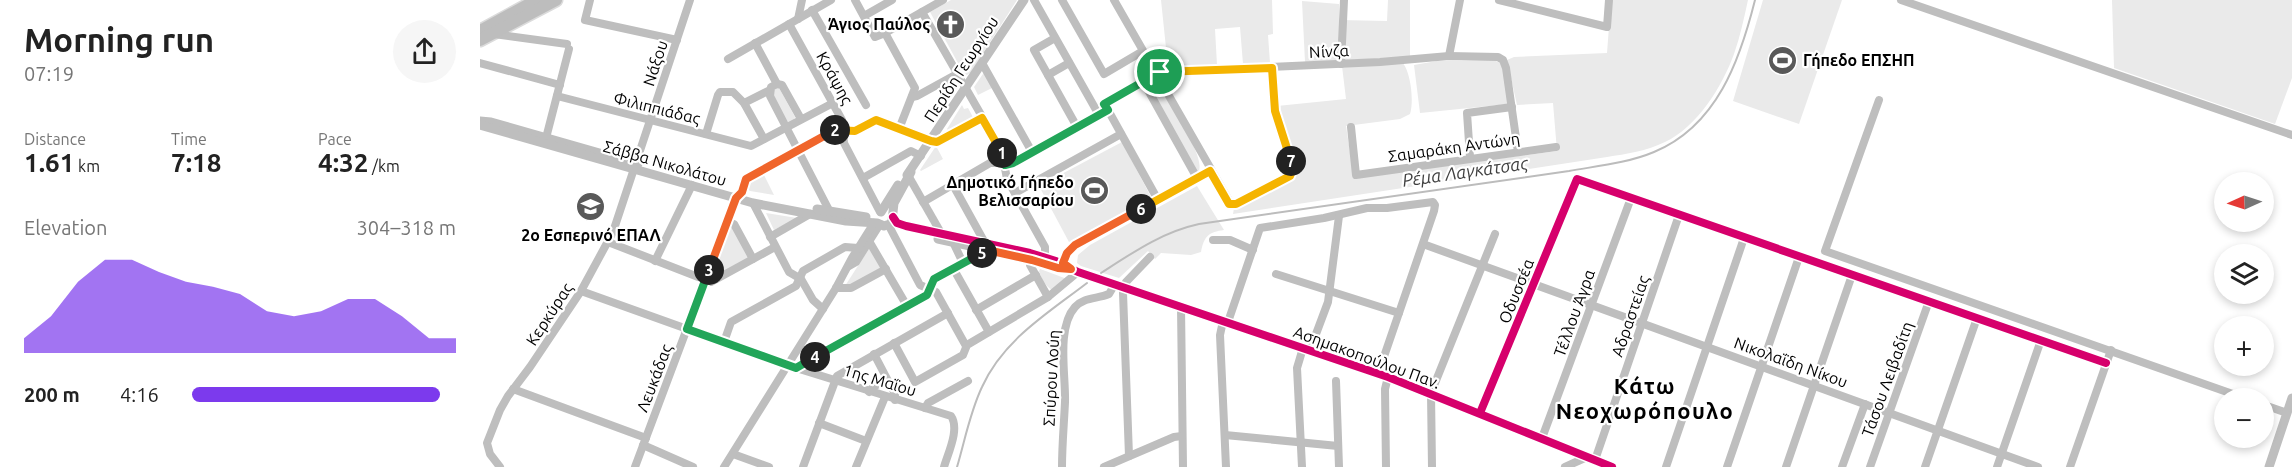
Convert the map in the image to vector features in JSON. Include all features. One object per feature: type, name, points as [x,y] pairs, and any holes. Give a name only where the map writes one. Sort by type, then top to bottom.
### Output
[{"type":"main road","points":[[480,31],[537,0]]},
{"type":"main road","points":[[480,40],[556,0]]},
{"type":"street","points":[[590,0],[585,20],[677,40]]},
{"type":"street","name":"Νάξου","points":[[636,166],[690,0]]},
{"type":"street","points":[[798,19],[802,0]]},
{"type":"street","points":[[728,58],[831,0]]},
{"type":"street","points":[[855,0],[876,37],[939,1]]},
{"type":"street","points":[[864,16],[892,0]]},
{"type":"street","name":"Περίδη Γεωργίου","points":[[884,219],[901,181],[910,175],[1024,0]]},
{"type":"street","points":[[1034,0],[1099,116]]},
{"type":"street","points":[[1062,0],[1104,74],[1143,51]]},
{"type":"street","points":[[1114,0],[1229,204],[1239,203],[1287,177],[1293,171],[1275,111],[1272,68]]},
{"type":"street","points":[[1341,64],[1344,0]]},
{"type":"street","points":[[1449,56],[1460,0]]},
{"type":"street","points":[[1499,0],[1607,27],[1609,0]]},
{"type":"street","points":[[1901,0],[2292,135]]},
{"type":"street","points":[[812,10],[866,105]]},
{"type":"street","points":[[922,12],[1001,151],[1006,177],[1045,247],[1045,257]]},
{"type":"street","name":"Κράψης","points":[[789,24],[833,102],[842,120],[844,143],[920,285],[936,292],[966,346]]},
{"type":"street","points":[[493,33],[568,46],[546,138]]},
{"type":"street","points":[[885,33],[914,87],[899,129]]},
{"type":"street","points":[[1055,38],[1034,50],[1077,128]]},
{"type":"street","points":[[755,43],[777,84],[784,88],[801,119]]},
{"type":"street","name":"Νίνζα","points":[[1156,73],[1449,56],[1492,57],[1503,60],[1512,107]]},
{"type":"street","points":[[480,63],[560,84]]},
{"type":"street","points":[[982,63],[1032,152]]},
{"type":"street","points":[[1048,75],[1069,63]]},
{"type":"street","points":[[1156,73],[1104,104],[1158,200]]},
{"type":"street","points":[[912,97],[957,74]]},
{"type":"street","points":[[1143,81],[1197,178]]},
{"type":"street","points":[[744,103],[777,84]]},
{"type":"street","points":[[770,90],[770,96],[830,212]]},
{"type":"street","points":[[706,134],[720,92],[733,92],[744,103],[764,139],[833,102]]},
{"type":"street","name":"Φιλιππιάδας","points":[[557,96],[751,146],[764,139]]},
{"type":"street","points":[[1879,100],[1825,251],[2216,388]]},
{"type":"street","points":[[1470,158],[1467,113],[1512,107],[1518,152]]},
{"type":"street","points":[[923,202],[990,164],[1013,163],[1108,110]]},
{"type":"street","points":[[931,141],[943,140],[982,118]]},
{"type":"street","name":"Λευκάδας","points":[[635,467],[727,222],[748,177],[832,130],[855,131],[876,120],[931,141]]},
{"type":"street","name":"Σάββα Νικολάτου","points":[[480,123],[491,122],[546,138],[739,196],[753,203],[851,222],[884,219]]},
{"type":"street","name":"Σάββα Νικολάτου","points":[[480,123],[489,129],[636,166],[692,185],[739,196],[858,217],[884,219]]},
{"type":"street","name":"Σαμαράκη Αντώνη","points":[[1351,127],[1356,175],[1556,147]]},
{"type":"street","points":[[1015,193],[1121,134]]},
{"type":"street","points":[[863,178],[911,151],[921,156]]},
{"type":"street","name":"Κερκύρας","points":[[500,467],[490,454],[487,443],[500,410],[581,291],[608,242],[636,166]]},
{"type":"street","points":[[1071,268],[1067,253],[1075,245],[1210,171]]},
{"type":"street","points":[[910,175],[941,233]]},
{"type":"street","name":"Οδυσσέα","points":[[1480,413],[1577,179],[1631,198]]},
{"type":"street","points":[[953,184],[986,246]]},
{"type":"street","points":[[655,261],[692,185]]},
{"type":"street","points":[[1631,198],[2106,363]]},
{"type":"street","name":"Τέλλου Άγρα","points":[[1542,438],[1631,198]]},
{"type":"street","points":[[1226,467],[1220,336],[1260,228],[1340,216],[1367,208],[1434,202],[1435,208],[1378,374]]},
{"type":"street","points":[[753,203],[789,272],[800,278],[813,300],[823,309]]},
{"type":"street","points":[[770,237],[810,214]]},
{"type":"street","name":"Αδραστείας","points":[[1591,458],[1679,215]]},
{"type":"street","points":[[1302,467],[1297,366],[1326,309],[1340,216]]},
{"type":"street","points":[[884,219],[953,242],[1045,257],[1071,268]]},
{"type":"street","points":[[884,219],[941,233],[1058,268],[1071,268]]},
{"type":"street","points":[[849,266],[856,262],[884,219]]},
{"type":"street","points":[[724,467],[792,367],[858,248],[884,219]]},
{"type":"street","points":[[727,222],[734,224],[753,259]]},
{"type":"street","points":[[1432,467],[1431,393],[1495,234]]},
{"type":"street","points":[[1666,467],[1744,238]]},
{"type":"street","points":[[1213,240],[1230,240],[1253,250]]},
{"type":"street","points":[[869,241],[907,306]]},
{"type":"street","points":[[608,242],[712,282],[775,247]]},
{"type":"street","points":[[953,242],[963,263]]},
{"type":"street","name":"Νικολαΐδη Νίκου","points":[[1423,244],[2038,467]]},
{"type":"street","points":[[792,367],[927,295],[934,279],[963,263],[986,246]]},
{"type":"street","points":[[724,342],[731,322],[796,286],[802,271],[845,247],[858,248]]},
{"type":"street","name":"Σπύρου Λούη","points":[[1062,467],[1065,401],[1064,351],[1069,317],[1074,307],[1080,302],[1109,294],[1116,284],[1150,257]]},
{"type":"street","points":[[1727,467],[1799,257]]},
{"type":"street","points":[[1030,260],[1030,265],[1048,297]]},
{"type":"street","points":[[953,268],[989,332]]},
{"type":"street","points":[[894,343],[915,382],[961,356],[966,346],[1048,297],[1071,268]]},
{"type":"street","name":"Ασημακοπούλου Παν.","points":[[1071,268],[1388,377],[1612,467]]},
{"type":"street","points":[[837,288],[851,288],[886,269]]},
{"type":"street","points":[[1276,274],[1399,313]]},
{"type":"street","points":[[976,310],[1036,275]]},
{"type":"street","points":[[1786,467],[1852,275]]},
{"type":"street","points":[[1116,284],[1122,297],[1129,456]]},
{"type":"street","name":"1ης Μαΐου","points":[[581,291],[792,367],[951,416],[954,422],[944,467]]},
{"type":"street","name":"Τάσου Λειβαδίτη","points":[[1869,467],[1929,301]]},
{"type":"street","points":[[1181,306],[1183,467]]},
{"type":"street","points":[[803,467],[834,381],[843,372],[948,313]]},
{"type":"street","points":[[1925,467],[1977,318]]},
{"type":"street","points":[[2030,336],[2034,324]]},
{"type":"street","points":[[1997,467],[2041,340]]},
{"type":"street","points":[[2070,467],[2111,350]]},
{"type":"street","points":[[874,354],[895,400]]},
{"type":"street","points":[[1386,467],[1385,389],[1388,377]]},
{"type":"street","points":[[869,392],[873,387],[887,380]]},
{"type":"street","points":[[925,408],[928,403],[968,381]]},
{"type":"street","points":[[1336,381],[1338,467]]},
{"type":"street","points":[[513,389],[645,441],[693,467]]},
{"type":"street","points":[[856,467],[885,397]]},
{"type":"street","points":[[2269,467],[2292,398]]},
{"type":"street","points":[[1842,467],[1865,404]]},
{"type":"street","points":[[2274,408],[2287,413]]},
{"type":"street","points":[[819,423],[866,441]]},
{"type":"street","points":[[1225,435],[1338,446]]},
{"type":"street","points":[[1104,467],[1174,437],[1182,436]]},
{"type":"street","points":[[733,454],[769,467]]},
{"type":"street","points":[[1565,467],[1591,458]]},
{"type":"shaded area","points":[[951,0],[1017,0],[967,75],[964,74],[930,12]]},
{"type":"shaded area","points":[[1161,0],[1272,0],[1273,34],[1268,35],[1270,63],[1243,64],[1240,27],[1215,29],[1217,65],[1168,67]]},
{"type":"shaded area","points":[[1388,0],[1410,0],[1410,57],[1305,62],[1302,1],[1339,4],[1339,20],[1387,21]]},
{"type":"shaded area","points":[[1611,0],[1748,0],[1734,54],[1723,80],[1707,105],[1688,127],[1665,142],[1622,155],[1233,214],[1234,208],[1291,178],[1295,173],[1277,106],[1346,99],[1342,66],[1403,63],[1411,88],[1410,114],[1400,119],[1346,126],[1354,178],[1557,151],[1553,103],[1517,105],[1507,60],[1514,57],[1607,53]]},
{"type":"shaded area","name":"Γήπεδο ΕΠΣΗΠ","points":[[1763,0],[1842,0],[1799,124],[1733,101]]},
{"type":"shaded area","points":[[2112,0],[2292,0],[2292,78],[2275,124],[2114,68]]},
{"type":"shaded area","points":[[1494,60],[1502,64],[1509,104],[1420,113],[1414,65],[1437,61]]},
{"type":"shaded area","points":[[985,71],[994,87],[978,95],[974,87]]},
{"type":"shaded area","points":[[1156,79],[1191,140],[1200,164],[1199,171],[1196,171],[1147,84]]},
{"type":"shaded area","points":[[778,86],[795,117],[793,122],[787,121],[773,96],[774,89]]},
{"type":"shaded area","points":[[962,105],[964,109],[968,108],[974,119],[949,133],[947,129]]},
{"type":"shaded area","name":"Δημοτικό Γήπεδο Βελισσαρίου","points":[[1122,142],[1151,197],[1069,242],[1039,186]]},
{"type":"shaded area","points":[[936,146],[943,159],[921,171],[920,170]]},
{"type":"shaded area","points":[[763,173],[774,195],[750,191],[747,188],[749,180]]},
{"type":"shaded area","points":[[1197,186],[1224,230],[1208,236],[1201,252],[1191,255],[1161,253],[1155,259],[1148,251],[1119,278],[1077,263],[1078,255],[1090,245]]},
{"type":"shaded area","points":[[766,213],[797,218],[774,230]]},
{"type":"shaded area","points":[[729,227],[734,227],[750,257],[716,276],[712,275]]},
{"type":"shaded area","points":[[870,247],[880,265],[880,270],[849,287],[845,286]]},
{"type":"shaded area","points":[[1040,269],[1067,279],[1052,290],[1044,282]]},
{"type":"waterway","name":"Ρέμα Λαγκάτσας","points":[[1101,273],[1160,238],[1199,224],[1569,171],[1623,162],[1654,152],[1676,140],[1694,126],[1710,108],[1733,68],[1755,0]]},
{"type":"waterway","name":"Ρέμα Λαγκάτσας","points":[[957,467],[974,406],[991,370],[1014,341],[1087,283]]},
{"type":"cycle path","points":[[1480,413],[1577,179],[2106,363]]},
{"type":"cycle path","points":[[893,217],[897,223],[906,226],[1030,253],[1056,261],[1078,272],[1388,377],[1612,467]]},
{"type":"place","name":"Άγιος Παύλος","points":[[951,24]]},
{"type":"place","name":"Γήπεδο ΕΠΣΗΠ","points":[[1782,60]]},
{"type":"place","name":"Δημοτικό Γήπεδο Βελισσαρίου","points":[[1095,191]]},
{"type":"place","name":"2ο Εσπερινό ΕΠΑΛ","points":[[591,207]]},
{"type":"district","name":"Κάτω Νεοχωρόπουλο","points":[[1645,398]]},
{"type":"route","points":[[1272,68],[1274,108],[1293,168],[1291,174],[1232,205],[1227,201],[1210,171],[1075,245],[1067,253],[1063,263],[1071,269],[1058,268],[987,250],[934,279],[927,295],[796,368],[687,329],[736,198],[742,192],[746,179],[832,130],[851,132],[876,120],[937,142],[982,118],[1001,151],[1005,165],[1108,110],[1104,104],[1160,72],[1272,68]]}]
